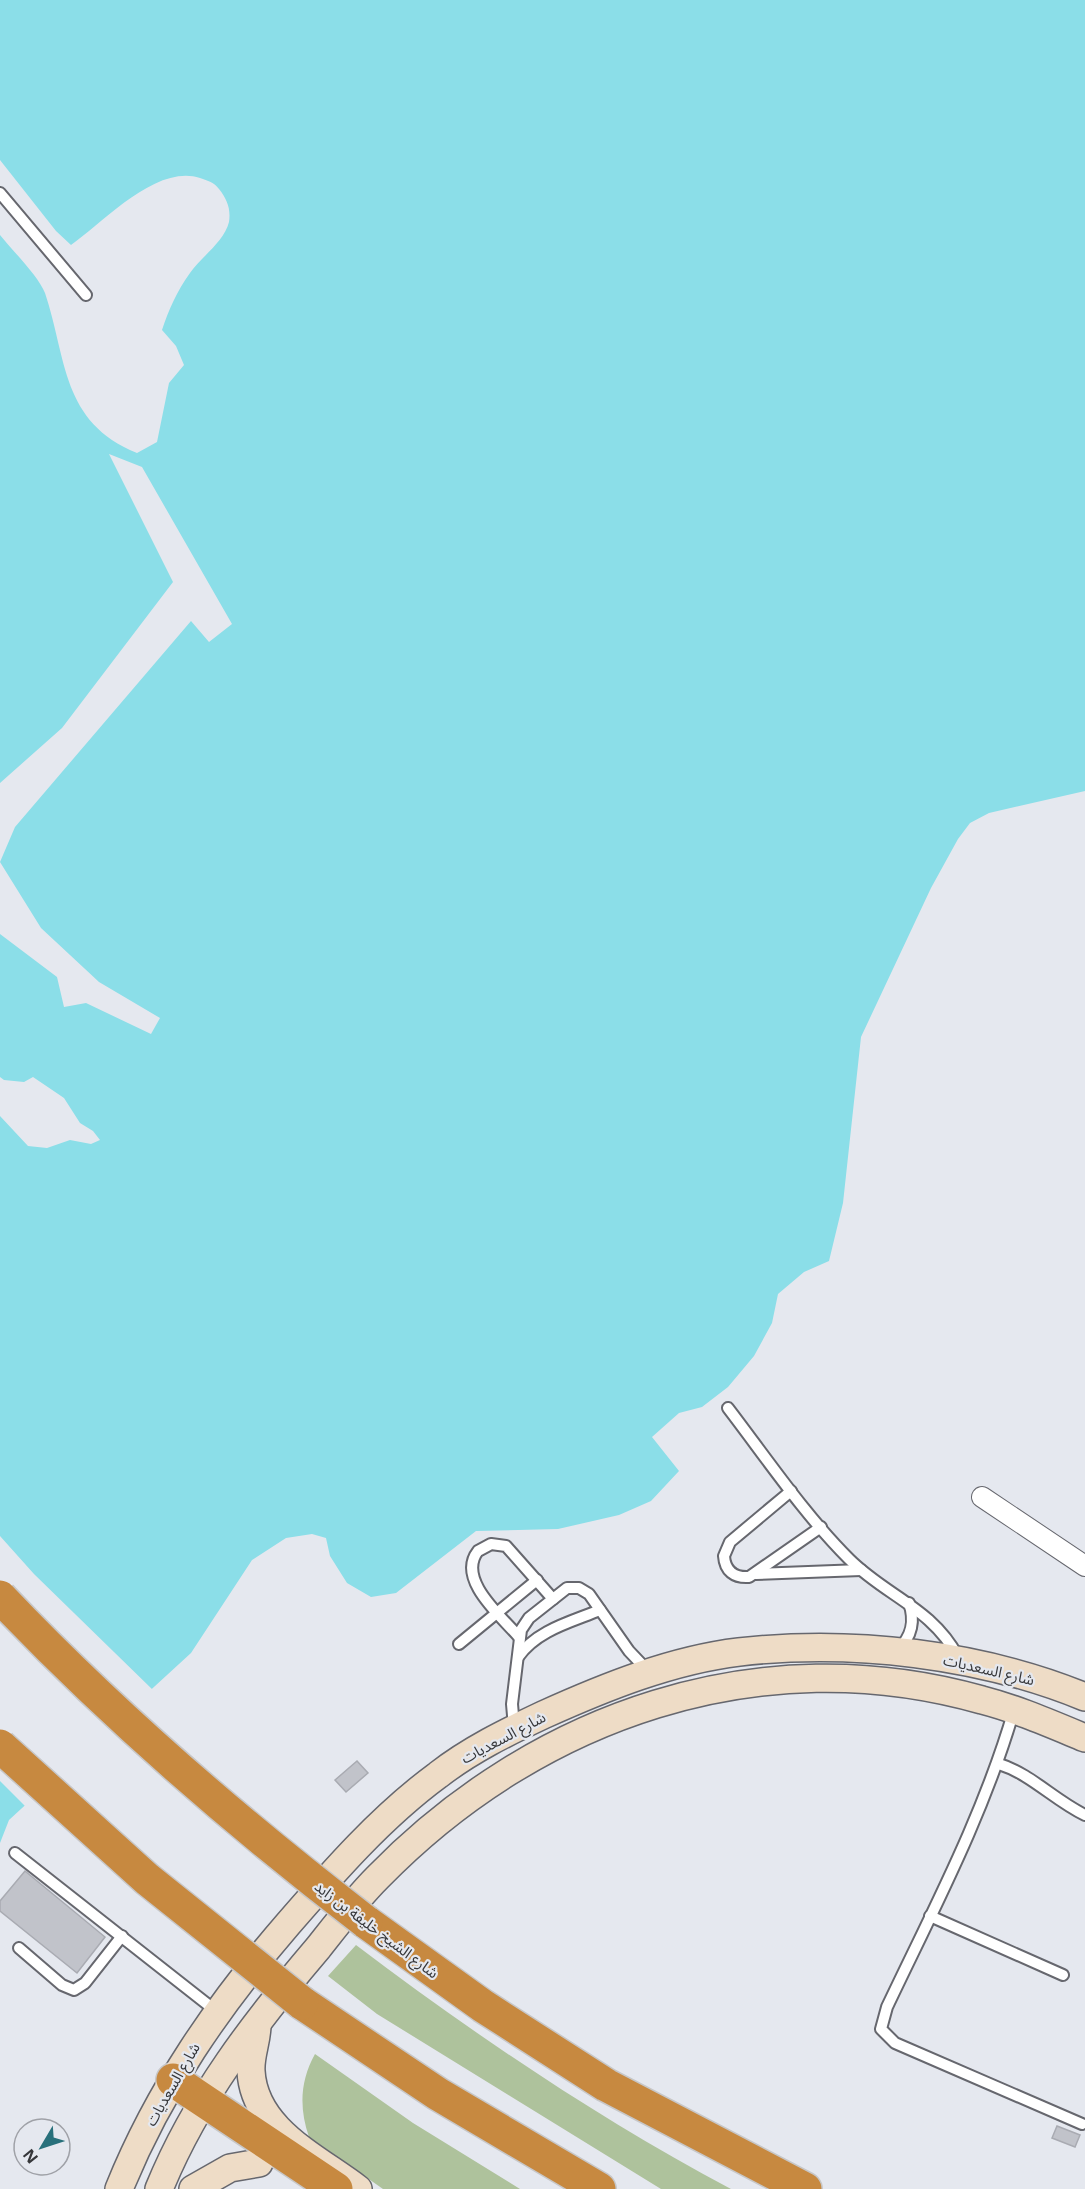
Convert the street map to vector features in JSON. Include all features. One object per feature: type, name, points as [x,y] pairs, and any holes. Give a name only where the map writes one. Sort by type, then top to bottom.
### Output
[{"type":"highway","name":"شارع الشيخ خليفة بن زايد","points":[[0,1597],[79,1677],[190,1780],[366,1922],[483,2006],[606,2085],[805,2189]]},
{"type":"highway","points":[[0,1746],[147,1879],[302,2002],[438,2094],[598,2189]]},
{"type":"highway","points":[[183,2101],[260,2163],[301,2189]]},
{"type":"highway","points":[[183,2101],[336,2189]]},
{"type":"street","points":[[982,1497],[1085,1566]]},
{"type":"street","name":"شارع السعديات","points":[[159,2189],[183,2101],[216,2011],[246,1972],[340,1864],[399,1808],[460,1759],[514,1728],[568,1704],[650,1673],[738,1653],[794,1649],[893,1652],[959,1660],[1037,1679],[1085,1697]]},
{"type":"street","name":"شارع السعديات","points":[[119,2189],[183,2101],[257,2020],[376,1878],[416,1841],[492,1782],[542,1750],[597,1723],[654,1704],[712,1690],[809,1679],[906,1684],[982,1700],[1085,1738]]},
{"type":"street","points":[[141,2189],[195,2075],[246,1991],[246,1972]]},
{"type":"street","points":[[257,2020],[251,2072],[256,2094],[264,2108],[292,2143],[358,2189]]},
{"type":"street","points":[[193,2189],[230,2168],[260,2163]]},
{"type":"lane","points":[[0,193],[86,295]]},
{"type":"lane","points":[[728,1408],[791,1491],[861,1570],[909,1603],[937,1626],[959,1660]]},
{"type":"lane","points":[[791,1491],[726,1549],[724,1563],[733,1575],[740,1578],[755,1574],[861,1570]]},
{"type":"lane","points":[[755,1574],[822,1527]]},
{"type":"lane","points":[[519,1637],[471,1576],[471,1563],[478,1551],[491,1544],[506,1546],[553,1599]]},
{"type":"lane","points":[[459,1644],[537,1580]]},
{"type":"lane","points":[[514,1728],[512,1704],[519,1637],[530,1618],[567,1588],[579,1588],[589,1594],[628,1651],[650,1673]]},
{"type":"lane","points":[[893,1652],[901,1647],[913,1622],[909,1603]]},
{"type":"lane","points":[[518,1657],[528,1644],[540,1635],[600,1610]]},
{"type":"lane","points":[[1014,1710],[999,1764],[976,1820],[887,2007],[881,2029],[886,2037],[895,2043],[1082,2124]]},
{"type":"lane","points":[[999,1764],[1020,1772],[1061,1803],[1085,1815]]},
{"type":"lane","points":[[15,1853],[216,2011]]},
{"type":"lane","points":[[930,1916],[1063,1975]]},
{"type":"lane","points":[[19,1948],[62,1985],[74,1990],[85,1983],[122,1936]]},
{"type":"green space","points":[[356,1945],[539,2075],[633,2134],[731,2189],[661,2189],[377,2014],[328,1976]]},
{"type":"green space","points":[[315,2054],[413,2123],[520,2189],[383,2189],[309,2137],[304,2116],[303,2095],[306,2074]]},
{"type":"water","points":[[0,0],[1085,0],[1085,791],[989,813],[970,823],[958,839],[931,888],[861,1037],[843,1203],[829,1261],[804,1272],[778,1294],[772,1323],[754,1356],[728,1387],[702,1407],[679,1413],[652,1437],[679,1471],[651,1501],[619,1515],[558,1529],[476,1531],[396,1593],[371,1597],[347,1583],[330,1556],[326,1538],[312,1534],[286,1538],[252,1560],[191,1653],[9,1820],[0,1843],[0,1116],[28,1146],[47,1148],[70,1140],[91,1144],[100,1140],[93,1131],[80,1123],[64,1098],[33,1077],[24,1082],[4,1080],[0,1077],[0,934],[57,977],[64,1007],[86,1003],[151,1034],[160,1018],[99,982],[41,928],[0,862],[15,827],[191,621],[209,642],[232,624],[142,467],[109,454],[173,582],[62,728],[0,783],[0,235],[31,272],[45,293],[64,364],[80,406],[94,424],[112,440],[137,453],[157,442],[169,383],[184,365],[176,346],[162,330],[177,293],[190,273],[217,243],[226,229],[229,222],[229,208],[222,193],[211,182],[183,176],[166,179],[131,198],[71,245],[56,231],[0,160]]},
{"type":"pier","points":[[0,1536],[34,1574],[154,1691],[27,1808],[0,1781]]},
{"type":"building","points":[[357,1761],[368,1773],[346,1792],[335,1780]]},
{"type":"building","points":[[25,1871],[105,1937],[77,1973],[0,1911],[0,1901]]},
{"type":"building","points":[[1057,2126],[1080,2135],[1075,2147],[1052,2138]]}]
